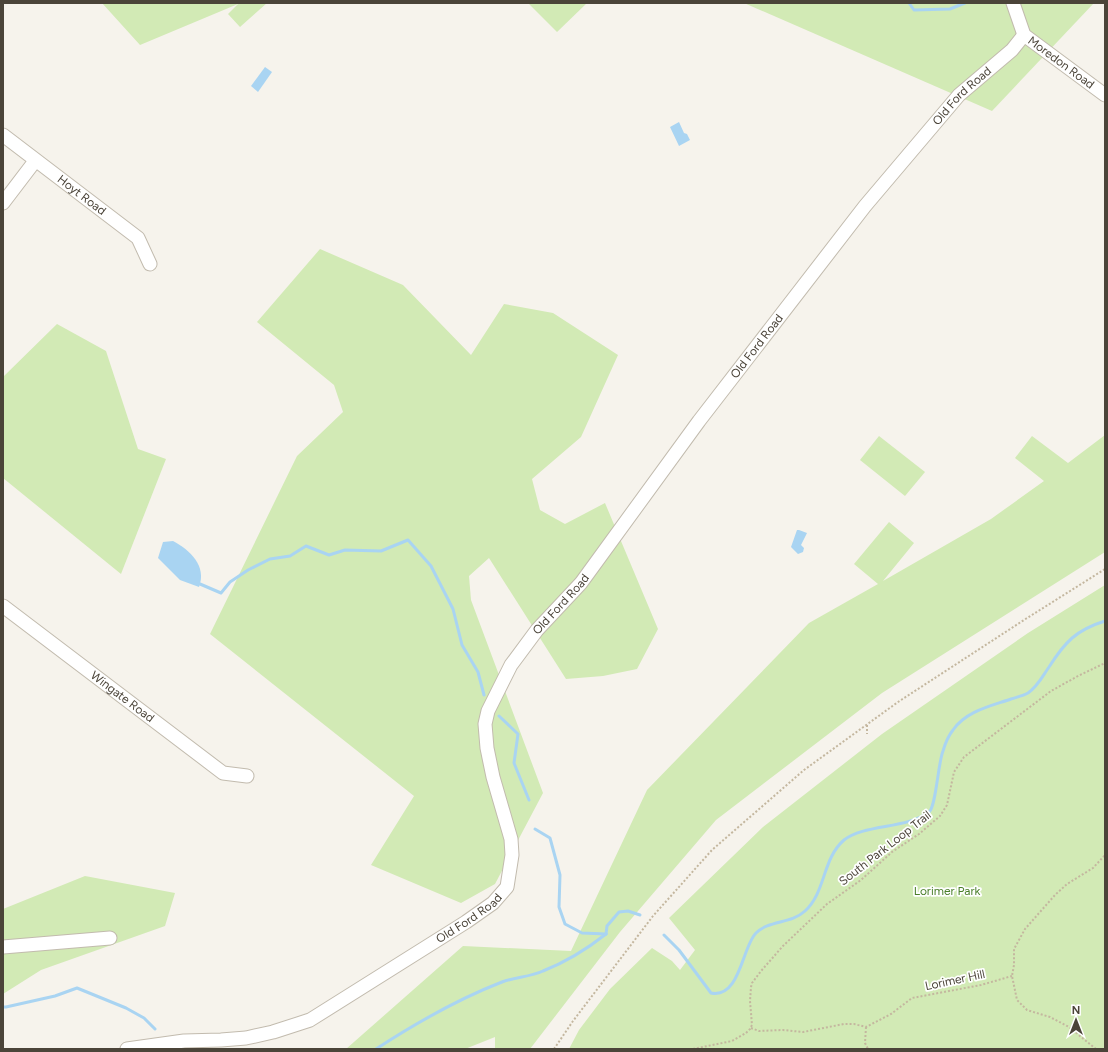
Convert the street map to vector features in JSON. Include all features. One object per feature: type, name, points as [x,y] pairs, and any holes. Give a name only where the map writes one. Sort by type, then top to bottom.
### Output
[{"type":"street","name":"Moredon Road","points":[[1013,3],[1024,35],[1105,95]]},
{"type":"street","name":"Old Ford Road","points":[[127,1049],[184,1041],[221,1045],[310,1020],[466,922],[493,903],[507,887],[512,856],[511,839],[486,748],[485,724],[488,711],[511,665],[537,630],[581,583],[699,421],[865,206],[959,95],[1012,50],[1024,35]]},
{"type":"street","name":"Hoyt Road","points":[[3,135],[35,161],[138,238],[150,264]]},
{"type":"street","points":[[3,203],[35,161]]},
{"type":"street","name":"Wingate Road","points":[[3,606],[223,773],[247,776]]},
{"type":"street","points":[[3,947],[110,938]]},
{"type":"path","points":[[554,1049],[573,1021],[653,916],[712,850],[804,770],[898,702],[936,676],[1105,569]]},
{"type":"path","name":"South Park Loop Trail","points":[[751,1028],[752,1019],[750,995],[751,987],[756,977],[783,946],[823,908],[861,880],[892,852],[919,834],[940,816],[947,805],[954,772],[964,757],[1051,691],[1105,663]]},
{"type":"path","points":[[867,725],[867,734]]},
{"type":"path","points":[[1096,1049],[1069,1026],[1050,1017],[1027,1010],[1017,1000],[1012,976],[1014,949],[1025,929],[1055,895],[1067,884],[1093,868],[1105,855]]},
{"type":"path","name":"Lorimer Hill","points":[[866,1027],[892,1014],[912,998],[976,986],[1012,976]]},
{"type":"path","points":[[693,1049],[732,1041],[746,1033],[751,1028],[759,1031],[783,1030],[803,1032],[844,1024],[854,1024],[866,1027],[865,1043],[868,1049]]},
{"type":"green space","points":[[102,3],[267,3],[240,27],[228,14],[238,4],[140,45]]},
{"type":"green space","points":[[528,3],[587,3],[557,32]]},
{"type":"green space","points":[[744,3],[1094,3],[992,111]]},
{"type":"green space","points":[[320,249],[403,285],[471,355],[504,304],[553,313],[618,355],[581,437],[532,479],[540,510],[565,524],[605,503],[658,629],[637,669],[603,676],[566,679],[489,558],[469,576],[471,600],[543,793],[495,884],[461,903],[371,865],[414,796],[210,634],[297,456],[343,412],[334,385],[257,322]]},
{"type":"green space","points":[[57,324],[106,351],[138,449],[166,459],[121,574],[3,478],[3,377]]},
{"type":"green space","points":[[1105,435],[1105,552],[882,693],[716,820],[620,932],[530,1049],[495,1049],[495,1037],[465,1049],[346,1049],[463,946],[571,951],[647,790],[809,623],[878,584],[854,564],[889,522],[914,543],[883,581],[991,519],[1044,481],[1015,458],[1032,436],[1068,463]]},
{"type":"green space","points":[[879,436],[925,472],[905,496],[860,460]]},
{"type":"green space","name":"Lorimer Park","points":[[1105,585],[1105,1049],[569,1049],[579,1030],[610,989],[652,948],[672,961],[680,970],[695,950],[669,918],[763,827],[882,734],[1028,633]]},
{"type":"green space","points":[[85,876],[175,893],[165,926],[41,970],[3,994],[3,909]]},
{"type":"water","points":[[265,67],[272,72],[258,92],[251,86]]},
{"type":"water","points":[[679,122],[684,133],[687,134],[690,140],[679,146],[670,127]]},
{"type":"water","points":[[797,530],[807,533],[801,545],[804,548],[803,552],[798,554],[791,547]]},
{"type":"water","points":[[173,541],[191,554],[199,566],[201,579],[199,587],[180,580],[158,558],[163,542]]},
{"type":"waterway","points":[[909,3],[914,10],[950,9],[965,3]]},
{"type":"waterway","points":[[200,584],[221,593],[230,582],[248,570],[270,559],[290,556],[306,546],[329,555],[345,550],[381,551],[408,540],[431,566],[453,609],[462,645],[478,672],[484,695]]},
{"type":"waterway","points":[[664,935],[679,950],[711,993],[721,993],[728,988],[734,980],[751,940],[756,933],[767,926],[799,915],[812,903],[817,895],[832,856],[844,840],[863,831],[909,821],[929,812],[935,794],[941,757],[950,734],[958,724],[979,710],[1028,693],[1037,684],[1060,651],[1072,638],[1086,628],[1105,621]]},
{"type":"waterway","points":[[499,716],[518,734],[514,763],[529,800]]},
{"type":"waterway","points":[[535,829],[550,838],[560,875],[559,907],[565,924],[582,933],[606,934]]},
{"type":"waterway","points":[[606,934],[607,926],[619,912],[628,911],[640,915]]},
{"type":"waterway","points":[[376,1049],[406,1030],[453,1004],[502,982],[533,975],[560,964],[576,955],[606,934]]},
{"type":"waterway","points":[[3,1007],[55,996],[77,988],[126,1008],[144,1018],[155,1029]]}]
